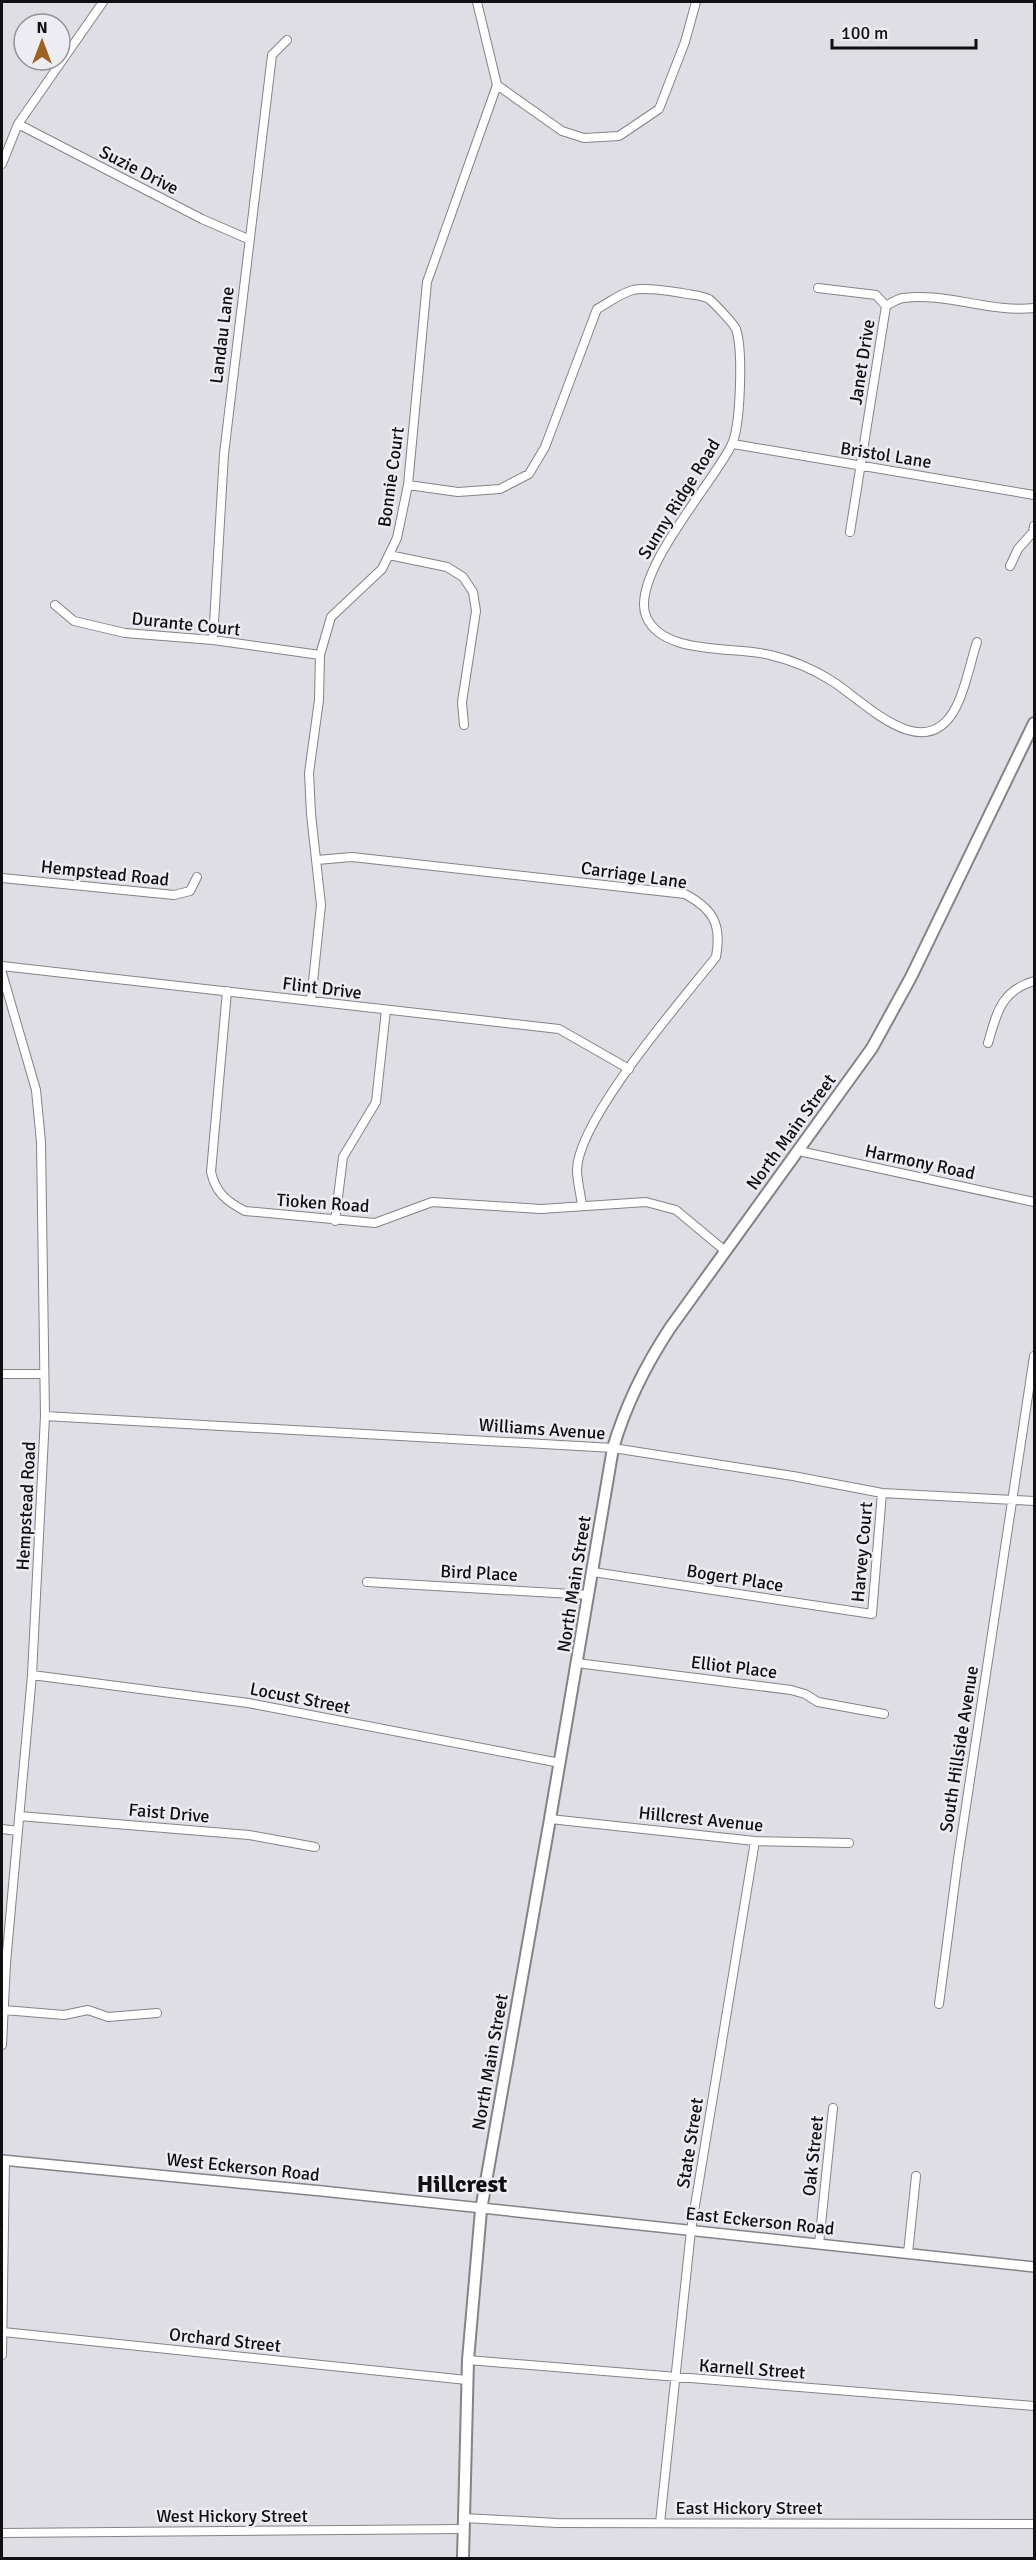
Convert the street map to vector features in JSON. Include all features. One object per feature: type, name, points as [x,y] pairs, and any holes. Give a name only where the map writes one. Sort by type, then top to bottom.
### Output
[{"type":"main road","name":"North Main Street","points":[[463,2559],[468,2360],[481,2210],[613,1448],[630,1398],[650,1358],[724,1250],[799,1151],[872,1048],[892,1013],[1035,723]]},
{"type":"street","points":[[2,164],[18,124],[103,2]]},
{"type":"street","points":[[477,2],[497,85],[562,130],[585,138],[619,136],[659,109],[685,42],[696,2]]},
{"type":"street","name":"Landau Lane","points":[[213,640],[224,454],[248,239],[272,55],[287,40]]},
{"type":"street","name":"Bonnie Court","points":[[311,1001],[321,904],[309,773],[319,700],[320,655],[331,617],[382,569],[397,538],[408,485],[427,282],[497,85]]},
{"type":"street","name":"Suzie Drive","points":[[18,124],[202,219],[248,239]]},
{"type":"street","points":[[818,288],[876,295],[886,306]]},
{"type":"street","name":"Sunny Ridge Road","points":[[408,485],[458,492],[500,489],[528,474],[545,447],[597,309],[633,290],[675,292],[708,298],[736,328],[740,362],[738,412],[733,444],[694,501],[649,576],[644,595],[646,616],[659,634],[676,642],[767,654],[797,662],[832,681],[891,724],[904,730],[923,732],[943,725],[956,707],[977,642]]},
{"type":"street","name":"Janet Drive","points":[[850,532],[886,306],[900,298],[924,298],[1016,310],[1035,308]]},
{"type":"street","name":"Bristol Lane","points":[[733,444],[1035,495]]},
{"type":"street","points":[[1010,566],[1018,549],[1033,532],[1035,526]]},
{"type":"street","points":[[389,555],[447,567],[463,577],[473,592],[476,611],[462,702],[464,724]]},
{"type":"street","name":"Durante Court","points":[[55,605],[74,621],[125,633],[213,640],[320,655]]},
{"type":"street","name":"Carriage Lane","points":[[317,860],[352,857],[661,891],[685,894],[705,904],[717,926],[719,940],[716,957],[629,1069],[586,1134],[577,1169],[582,1206]]},
{"type":"street","name":"Hempstead Road","points":[[2,878],[174,895],[190,891],[197,877]]},
{"type":"street","name":"Flint Drive","points":[[2,966],[559,1029],[629,1069]]},
{"type":"street","name":"Hempstead Road","points":[[2,973],[36,1090],[41,1142],[45,1416],[32,1675],[4,1963],[2,2045]]},
{"type":"street","points":[[988,1043],[999,1008],[1017,986],[1035,981]]},
{"type":"street","name":"Tioken Road","points":[[227,992],[211,1172],[215,1188],[227,1202],[245,1211],[335,1221],[375,1222],[432,1202],[541,1209],[646,1202],[676,1210],[724,1250]]},
{"type":"street","points":[[335,1221],[343,1157],[376,1102],[386,1010]]},
{"type":"street","name":"Harmony Road","points":[[799,1151],[1035,1202]]},
{"type":"street","name":"South Hillside Avenue","points":[[939,2004],[959,1847],[1034,1358]]},
{"type":"street","points":[[2,1374],[43,1374]]},
{"type":"street","name":"Williams Avenue","points":[[45,1416],[613,1448],[793,1476],[882,1493],[1035,1501]]},
{"type":"street","name":"Harvey Court","points":[[872,1614],[882,1493]]},
{"type":"street","name":"Bogert Place","points":[[593,1572],[872,1614]]},
{"type":"street","name":"Bird Place","points":[[367,1582],[589,1595]]},
{"type":"street","name":"Elliot Place","points":[[577,1663],[791,1690],[805,1694],[818,1702],[884,1714]]},
{"type":"street","name":"Locust Street","points":[[32,1675],[248,1703],[560,1763]]},
{"type":"street","name":"Faist Drive","points":[[19,1816],[249,1835],[315,1847]]},
{"type":"street","name":"Hillcrest Avenue","points":[[550,1819],[755,1841],[849,1843]]},
{"type":"street","points":[[2,1830],[18,1831]]},
{"type":"street","name":"State Street","points":[[660,2523],[691,2230],[755,1841]]},
{"type":"street","points":[[4,2010],[64,2015],[88,2010],[108,2017],[157,2013]]},
{"type":"street","name":"Oak Street","points":[[819,2244],[833,2108]]},
{"type":"street","points":[[2,2355],[3,2160]]},
{"type":"street","name":"West Eckerson Road","points":[[3,2160],[322,2191],[481,2210]]},
{"type":"street","points":[[908,2253],[916,2176]]},
{"type":"street","name":"East Eckerson Road","points":[[481,2210],[1035,2267]]},
{"type":"street","name":"Orchard Street","points":[[3,2332],[467,2380]]},
{"type":"street","name":"Karnell Street","points":[[468,2360],[677,2379],[1035,2406]]},
{"type":"street","name":"East Hickory Street","points":[[464,2524],[1035,2524]]},
{"type":"street","name":"West Hickory Street","points":[[2,2533],[464,2524]]},
{"type":"district","name":"Hillcrest","points":[[462,2184]]}]
